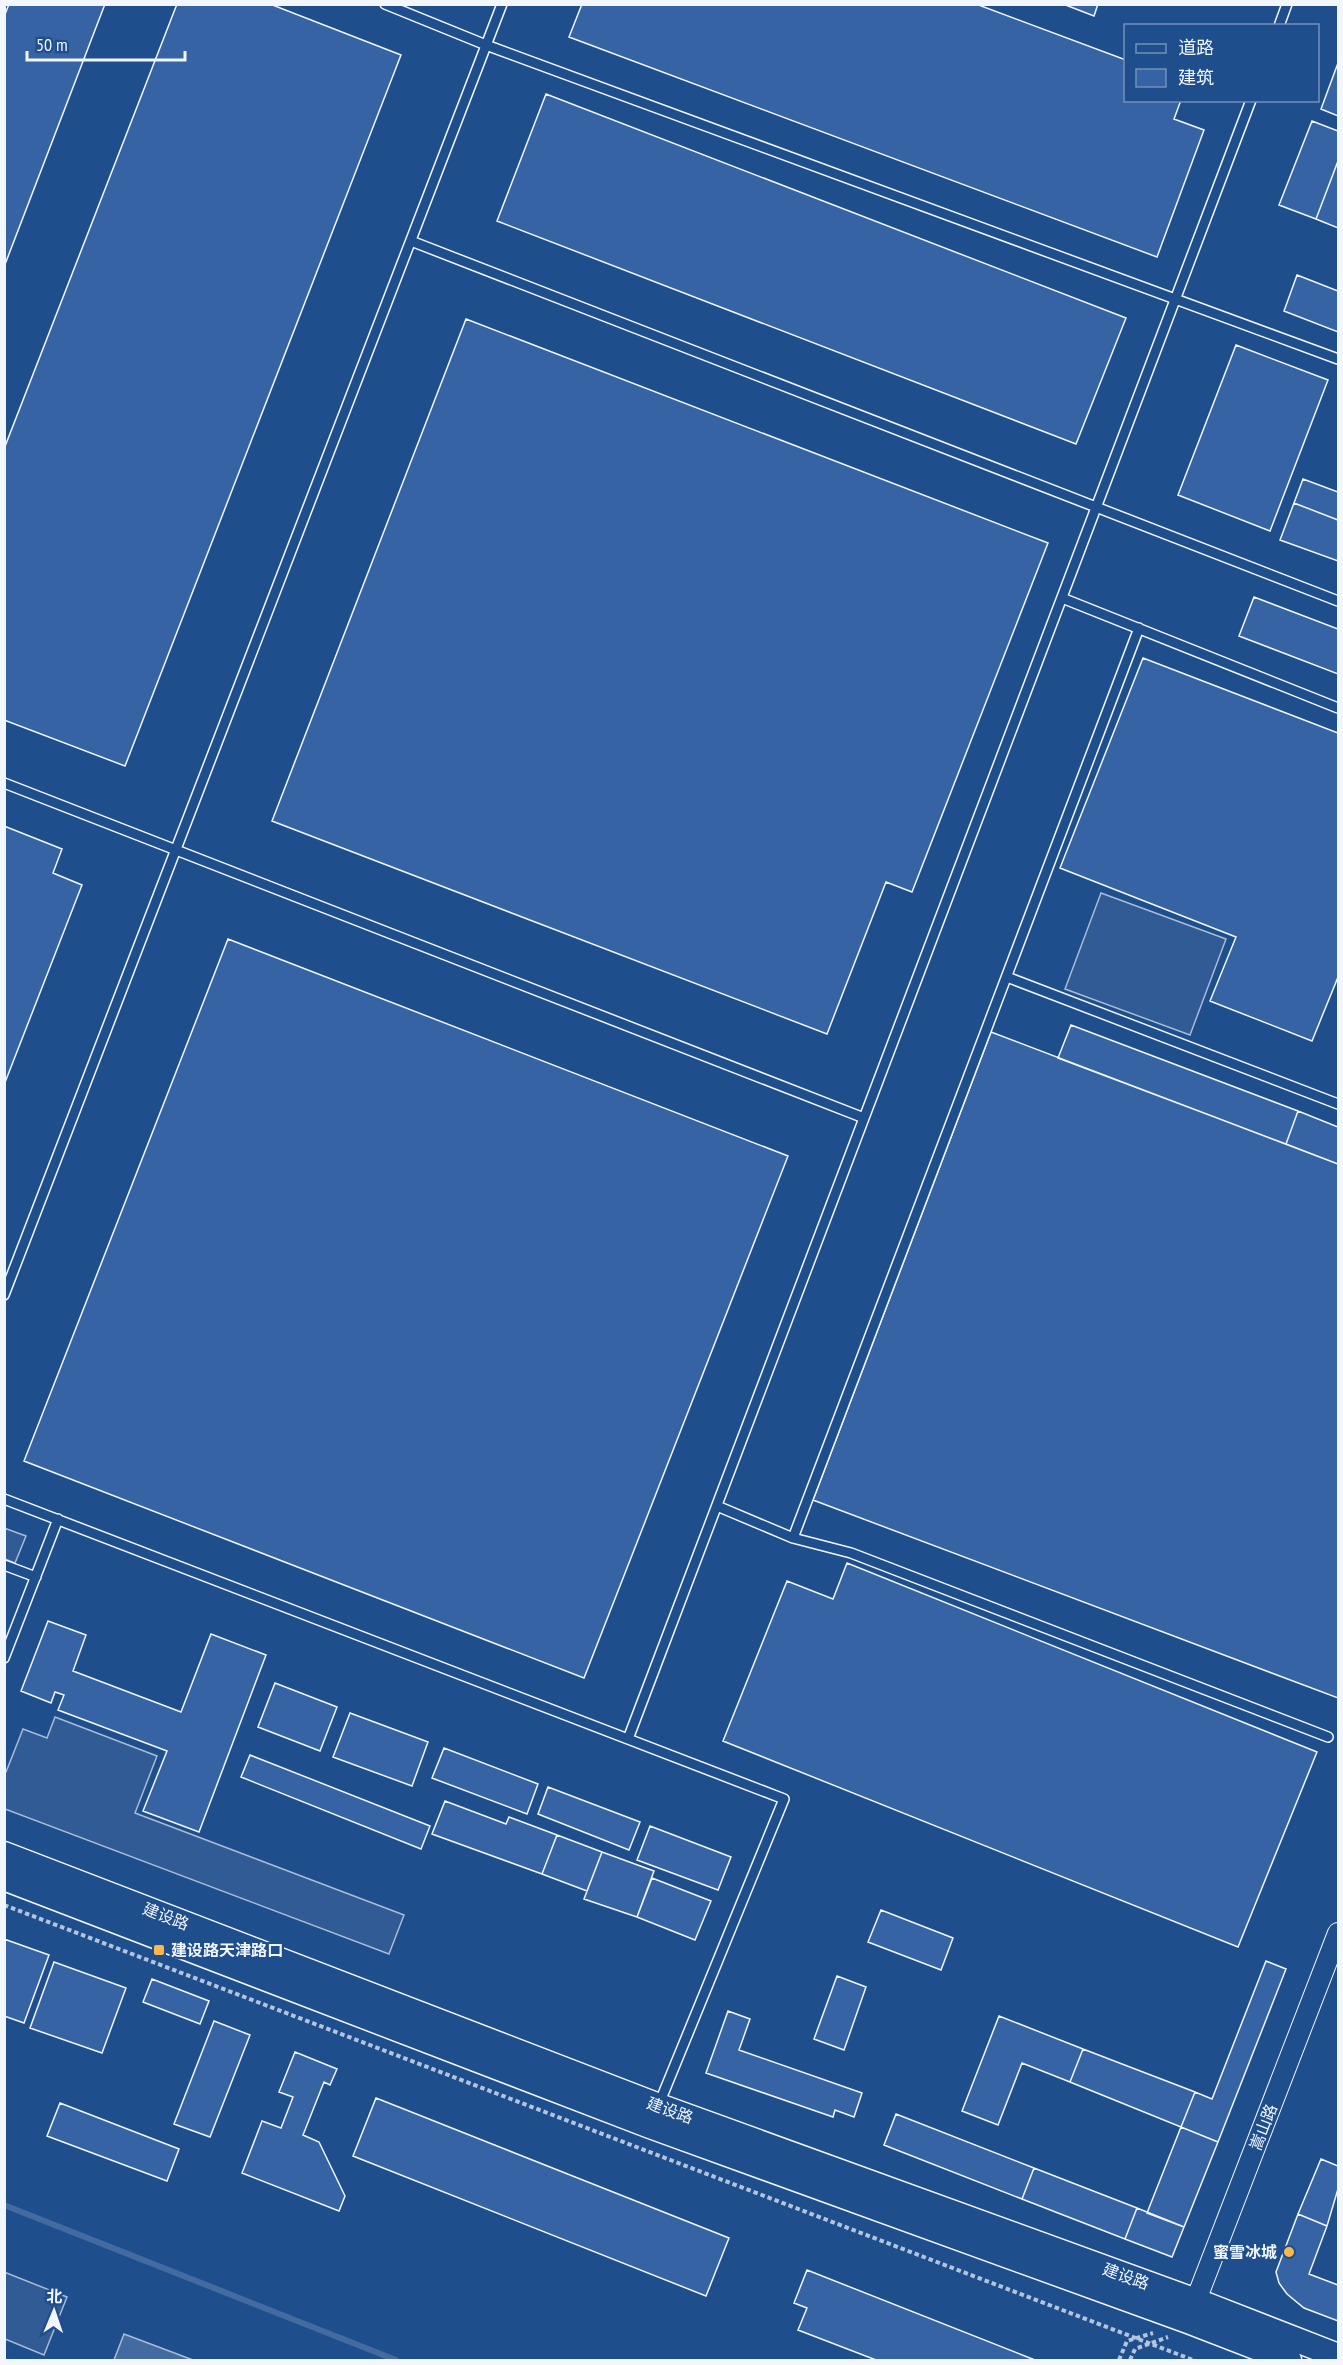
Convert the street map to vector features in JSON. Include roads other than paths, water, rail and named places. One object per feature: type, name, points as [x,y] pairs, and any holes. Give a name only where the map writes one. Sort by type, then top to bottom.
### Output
[{"type":"street","name":"建设路","points":[[4,1854],[654,2116]]},
{"type":"street","name":"建设路","points":[[4,1878],[1197,2313],[1338,2356]]},
{"type":"street","name":"嵩山路","points":[[1197,2313],[1338,1933]]},
{"type":"street","name":"嵩山路","points":[[1197,2313],[1338,1967]]},
{"type":"street","name":"建设路","points":[[1197,2313],[1289,2361]]},
{"type":"lane","points":[[385,4],[486,45],[1338,359]]},
{"type":"lane","points":[[4,1295],[502,4]]},
{"type":"lane","points":[[1281,24],[1287,4]]},
{"type":"lane","points":[[628,1739],[1250,102]]},
{"type":"lane","points":[[411,241],[1338,601]]},
{"type":"lane","points":[[1062,598],[1338,708]]},
{"type":"lane","points":[[793,1538],[1139,628]]},
{"type":"lane","points":[[4,783],[864,1118]]},
{"type":"lane","points":[[1007,976],[1338,1104]]},
{"type":"lane","points":[[4,1499],[784,1799],[654,2116]]},
{"type":"lane","points":[[717,1506],[793,1538],[852,1553],[1328,1737]]},
{"type":"lane","points":[[4,1658],[58,1520]]},
{"type":"lane","points":[[4,1565],[36,1577]]},
{"type":"waterway","points":[[4,2205],[396,2360]]},
{"type":"place","name":"建设路天津路口","points":[[159,1950]]},
{"type":"place","name":"蜜雪冰城","points":[[1289,2252]]}]
